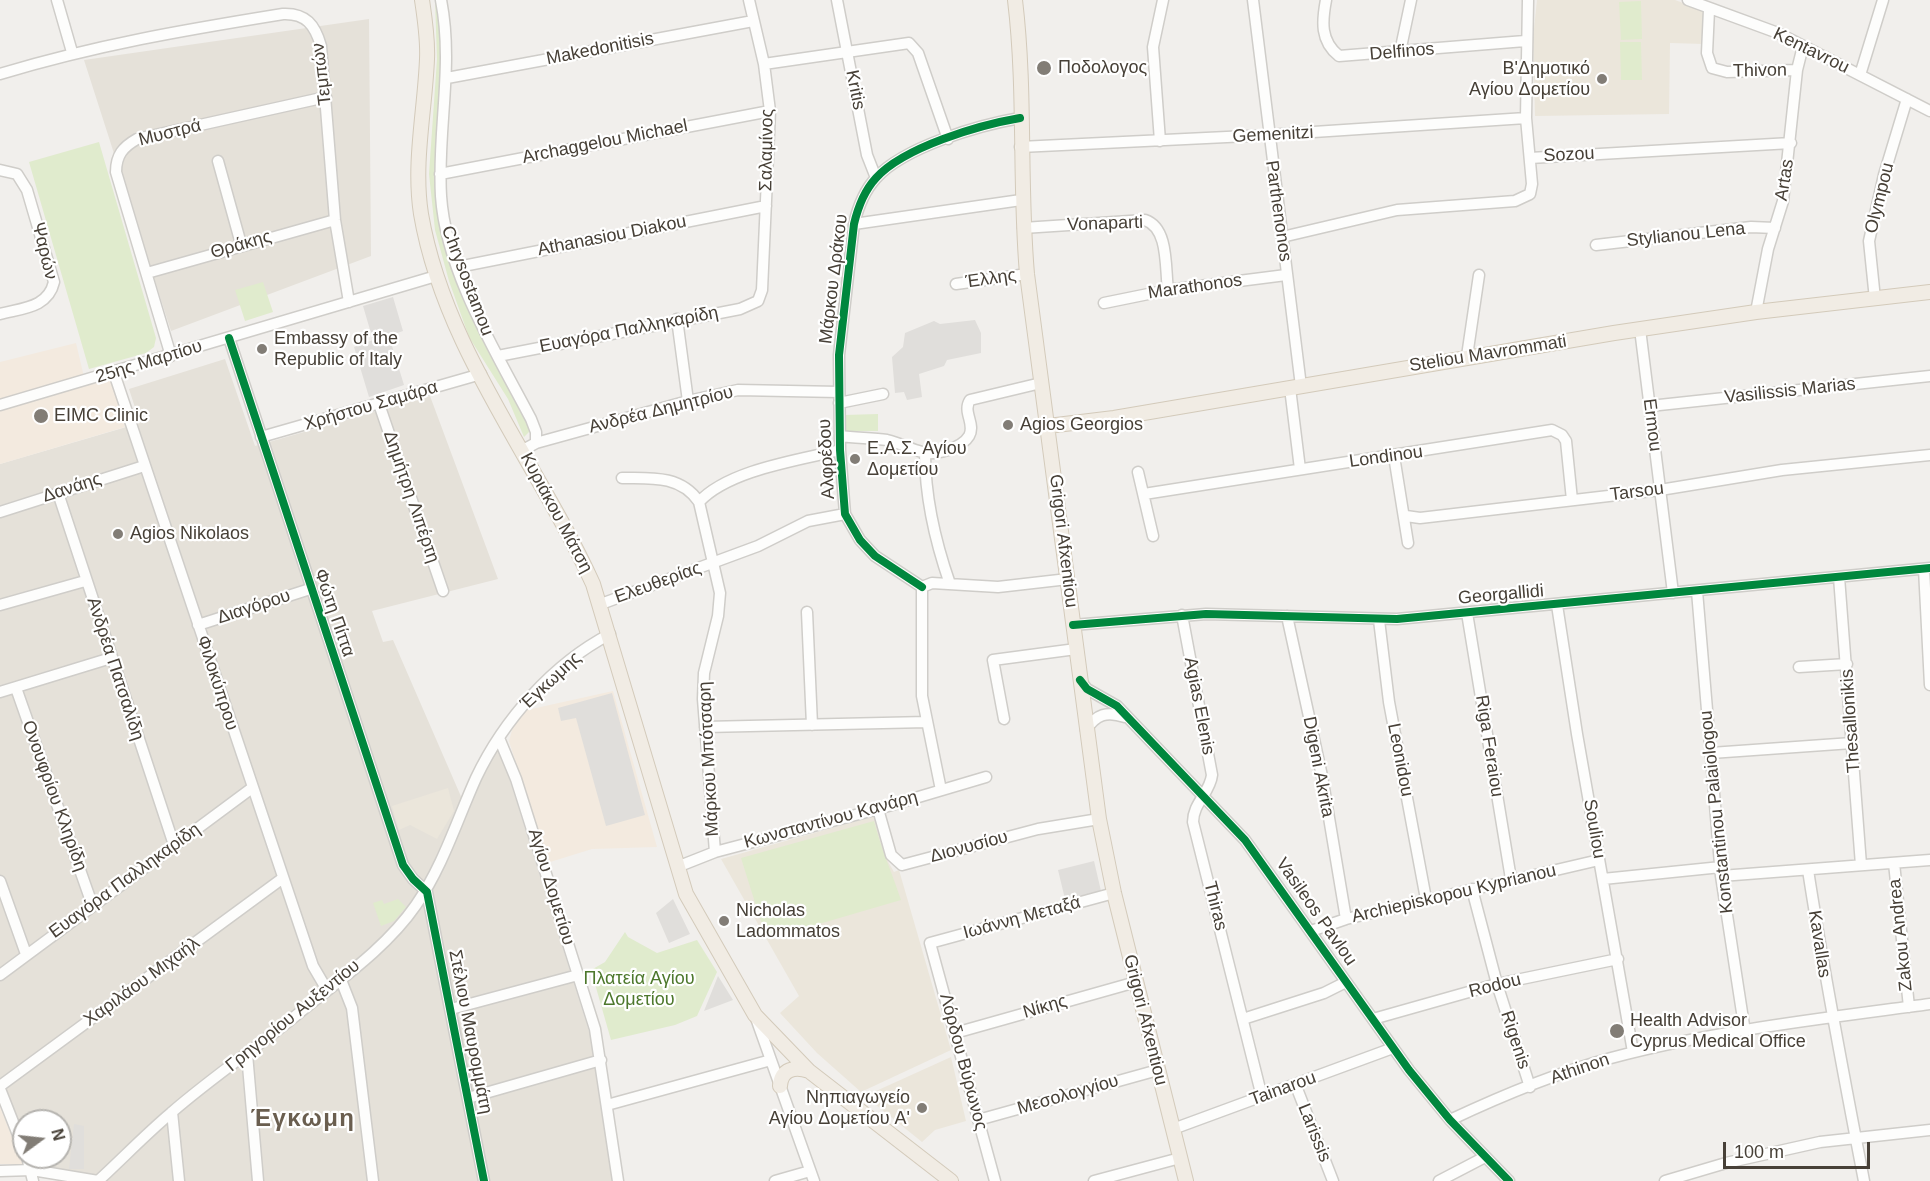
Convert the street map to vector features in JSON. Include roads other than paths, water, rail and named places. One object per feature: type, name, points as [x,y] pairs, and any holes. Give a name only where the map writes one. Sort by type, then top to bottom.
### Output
[{"type":"main road","name":"Κυριάκου Μάτση","points":[[422,0],[427,58],[419,198],[436,276],[451,315],[481,375],[572,538],[601,604],[686,894],[755,1015],[809,1071],[951,1181]]},
{"type":"main road","name":"Grigori Afxentiou","points":[[1015,0],[1021,200],[1027,274],[1086,730],[1099,819],[1114,893],[1186,1181]]},
{"type":"main road","name":"Steliou Mavrommati","points":[[1048,426],[1114,418],[1467,356],[1640,329],[1756,312],[1930,292]]},
{"type":"main road","points":[[780,1086],[780,1079],[786,1071],[795,1068],[809,1071]]},
{"type":"street","points":[[57,0],[72,52]]},
{"type":"street","name":"Chrysostamou","points":[[441,0],[447,42],[447,78],[440,174],[444,219],[458,267],[498,356],[531,419],[536,432],[536,443]]},
{"type":"street","name":"Σαλαμίνος","points":[[749,0],[764,64],[770,111],[762,290],[758,300]]},
{"type":"street","name":"Kritis","points":[[837,0],[867,155],[876,178]]},
{"type":"street","points":[[1160,141],[1153,47],[1163,0]]},
{"type":"street","name":"Parthenonos","points":[[1253,0],[1286,274],[1296,387],[1300,469]]},
{"type":"street","name":"Delfinos","points":[[1326,0],[1322,26],[1324,35],[1328,45],[1339,56],[1526,41]]},
{"type":"street","points":[[1400,52],[1411,0]]},
{"type":"street","points":[[1528,0],[1526,118],[1530,158]]},
{"type":"street","name":"Kentavrou","points":[[1688,0],[1709,10],[1778,33],[1930,111]]},
{"type":"street","points":[[1860,75],[1883,0]]},
{"type":"street","name":"Thivon","points":[[1709,10],[1707,52],[1712,68],[1726,72],[1797,70]]},
{"type":"street","name":"Τεμπών","points":[[0,74],[72,52],[154,35],[293,14],[308,20],[318,34],[326,97],[335,220],[349,302]]},
{"type":"street","name":"Makedonitisis","points":[[447,78],[753,21]]},
{"type":"street","points":[[764,64],[901,43],[915,48],[948,139]]},
{"type":"street","name":"Artas","points":[[1756,312],[1768,249],[1783,201],[1797,70],[1803,46]]},
{"type":"street","name":"Μυστρά","points":[[171,356],[116,172],[118,155],[123,148],[137,139],[326,97]]},
{"type":"street","name":"Olympou","points":[[1875,299],[1869,241],[1884,175],[1907,99]]},
{"type":"street","name":"Archaggelou Michael","points":[[440,174],[770,111]]},
{"type":"street","name":"Μάρκου Δράκου","points":[[839,398],[839,355],[854,224],[858,207],[876,178],[899,160],[948,139],[1020,118]]},
{"type":"street","name":"Gemenitzi","points":[[1020,147],[1268,135],[1526,118]]},
{"type":"street","name":"Sozou","points":[[1282,237],[1396,210],[1515,201],[1528,197],[1532,190],[1530,158],[1791,142]]},
{"type":"street","points":[[218,161],[241,244]]},
{"type":"street","name":"Ψαρών","points":[[0,170],[17,174],[25,185],[53,276],[51,294],[44,301],[0,314]]},
{"type":"street","points":[[854,224],[1021,200]]},
{"type":"street","name":"Athanasiou Diakou","points":[[458,267],[766,206]]},
{"type":"street","name":"Θράκης","points":[[147,273],[241,244],[335,220]]},
{"type":"street","name":"Vonaparti","points":[[1023,228],[1145,220],[1152,222],[1158,226],[1162,238],[1168,290]]},
{"type":"street","name":"Stylianou Lena","points":[[1596,245],[1751,227],[1775,228]]},
{"type":"street","name":"Έλλης","points":[[956,284],[1027,274]]},
{"type":"street","name":"Marathonos","points":[[1104,303],[1168,290],[1286,274]]},
{"type":"street","points":[[1467,356],[1479,275]]},
{"type":"street","name":"25ης Μαρτίου","points":[[0,405],[436,276]]},
{"type":"street","name":"Ευαγόρα Παλληκαρίδη","points":[[498,356],[740,309],[758,300]]},
{"type":"street","points":[[677,320],[688,401]]},
{"type":"street","name":"Ermou","points":[[1640,329],[1673,593]]},
{"type":"street","name":"Φώτη Πίττα","points":[[230,338],[310,589],[403,865],[413,879],[426,889]]},
{"type":"street","name":"Φιλοκύπρου","points":[[114,373],[316,974],[327,990]]},
{"type":"street","name":"Χρήστου Σαμάρα","points":[[261,437],[481,375]]},
{"type":"street","name":"Vasilissis Marias","points":[[1650,406],[1930,376]]},
{"type":"street","points":[[840,436],[886,440],[925,453],[950,448],[966,441],[972,428],[967,404],[973,398],[1041,383]]},
{"type":"street","name":"Ανδρέα Δημητρίου","points":[[523,450],[536,443],[688,401],[754,389],[839,398]]},
{"type":"street","points":[[839,398],[883,394]]},
{"type":"street","name":"Αλφρέδου","points":[[839,398],[845,514]]},
{"type":"street","name":"Δημήτρη Λιπέρτη","points":[[379,404],[443,591]]},
{"type":"street","name":"Londinou","points":[[1144,494],[1552,430],[1562,435],[1566,441],[1572,500]]},
{"type":"street","points":[[622,478],[666,479],[689,491],[699,502],[709,492],[740,478],[840,450]]},
{"type":"street","points":[[925,453],[925,484],[931,519],[950,584]]},
{"type":"street","name":"Tarsou","points":[[1406,516],[1420,518],[1660,490],[1782,470],[1930,455]]},
{"type":"street","points":[[1394,456],[1401,504],[1406,516],[1408,543]]},
{"type":"street","name":"Δανάης","points":[[0,512],[144,466]]},
{"type":"street","points":[[1138,472],[1154,536]]},
{"type":"street","name":"Ανδρέα Πατσαλίδη","points":[[58,493],[85,581],[174,845]]},
{"type":"street","name":"Μάρκου Μπότσαρη","points":[[699,502],[713,562],[719,607],[704,673],[705,727],[715,852]]},
{"type":"street","points":[[845,514],[860,540],[875,556],[922,587]]},
{"type":"street","name":"Ελευθερίας","points":[[601,604],[758,546],[808,521],[845,514]]},
{"type":"street","points":[[1927,569],[1930,685]]},
{"type":"street","name":"Georgallidi","points":[[1073,625],[1182,615],[1379,620],[1927,569]]},
{"type":"street","name":"Thesallonikis","points":[[1839,578],[1861,865]]},
{"type":"street","points":[[922,587],[932,583],[998,586],[1068,579]]},
{"type":"street","points":[[0,605],[85,581]]},
{"type":"street","points":[[922,587],[921,669],[927,722],[941,790]]},
{"type":"street","name":"Διαγόρου","points":[[198,625],[310,589]]},
{"type":"street","name":"Konstantinou Palaiologou","points":[[1697,591],[1721,871],[1745,1032]]},
{"type":"street","name":"Souliou","points":[[1557,605],[1633,1052]]},
{"type":"street","points":[[807,612],[812,725]]},
{"type":"street","name":"Riga Feraiou","points":[[1467,613],[1511,879]]},
{"type":"street","name":"Agias Elenis","points":[[1182,615],[1212,775],[1203,795]]},
{"type":"street","name":"Digeni Akrita","points":[[1287,616],[1322,776],[1346,919]]},
{"type":"street","name":"Leonidou","points":[[1379,620],[1389,702],[1426,899]]},
{"type":"street","name":"Έγκωμης","points":[[499,738],[524,705],[550,677],[592,644],[610,634]]},
{"type":"street","points":[[1004,719],[993,660],[1076,648]]},
{"type":"street","points":[[0,692],[111,658]]},
{"type":"street","points":[[1799,667],[1847,664]]},
{"type":"street","name":"Vasileos Pavlou","points":[[1080,680],[1087,689],[1118,706],[1125,717],[1203,795],[1252,849],[1394,1048],[1450,1120],[1509,1181]]},
{"type":"street","name":"Ονουφρίου Κληρίδη","points":[[16,688],[92,904]]},
{"type":"street","points":[[1086,730],[1094,719],[1104,714],[1125,717]]},
{"type":"street","points":[[705,727],[927,722]]},
{"type":"street","name":"Γρηγορίου Αυξεντίου","points":[[0,1171],[98,1181],[172,1112],[341,980],[403,921],[426,889],[445,853],[477,776],[499,738]]},
{"type":"street","name":"Αγίου Δομετίου","points":[[499,738],[516,779],[595,1029],[618,1181]]},
{"type":"street","points":[[1711,753],[1852,742]]},
{"type":"street","name":"Κωνσταντίνου Κανάρη","points":[[677,867],[715,852],[878,809],[986,777]]},
{"type":"street","name":"Ευαγόρα Παλληκαρίδη","points":[[0,975],[92,904],[252,788]]},
{"type":"street","name":"Thiras","points":[[1203,795],[1194,811],[1193,822],[1262,1097]]},
{"type":"street","name":"Διονυσίου","points":[[878,809],[891,855],[902,865],[1038,829],[1099,819]]},
{"type":"street","name":"Archiepiskopou Kyprianou","points":[[1311,930],[1426,899],[1599,860]]},
{"type":"street","points":[[1603,879],[1721,871],[1808,870],[1930,860]]},
{"type":"street","name":"Zakou Andrea","points":[[1894,863],[1909,1007]]},
{"type":"street","name":"Kavallas","points":[[1808,870],[1864,1181]]},
{"type":"street","name":"Χαριλάου Μιχαήλ","points":[[0,1088],[283,878]]},
{"type":"street","points":[[0,881],[26,954]]},
{"type":"street","name":"Στέλιου Μαυρομμάτη","points":[[426,889],[484,1181]]},
{"type":"street","name":"Rigenis","points":[[1472,889],[1497,984],[1530,1087]]},
{"type":"street","name":"Ιωάννη Μεταξά","points":[[930,943],[1114,893]]},
{"type":"street","name":"Λόρδου Βύρωνος","points":[[930,943],[995,1181]]},
{"type":"street","name":"Rodou","points":[[1373,1019],[1497,984],[1618,959]]},
{"type":"street","points":[[451,1009],[578,975]]},
{"type":"street","points":[[341,980],[352,1008],[373,1181]]},
{"type":"street","name":"Νίκης","points":[[955,1033],[1136,982]]},
{"type":"street","points":[[1243,1019],[1324,993],[1346,982]]},
{"type":"street","name":"Athinon","points":[[1450,1120],[1530,1087],[1633,1052],[1745,1032],[1930,1004]]},
{"type":"street","name":"Κυριάκου Μάτση","points":[[755,1015],[812,1176]]},
{"type":"street","name":"Tainarou","points":[[1173,1129],[1296,1086],[1394,1048]]},
{"type":"street","points":[[248,1054],[258,1181]]},
{"type":"street","points":[[468,1098],[601,1060]]},
{"type":"street","points":[[607,1105],[771,1060]]},
{"type":"street","name":"Μεσολογγίου","points":[[978,1120],[1158,1070]]},
{"type":"street","name":"Larissis","points":[[1296,1086],[1333,1181]]},
{"type":"street","points":[[0,1088],[12,1119]]},
{"type":"street","points":[[172,1112],[179,1181]]},
{"type":"street","points":[[1665,1181],[1776,1151],[1855,1136],[1930,1130]]},
{"type":"street","points":[[1439,1181],[1485,1157]]},
{"type":"street","points":[[1094,1181],[1180,1158]]},
{"type":"street","points":[[775,1181],[812,1176]]},
{"type":"place","name":"Ποδολογος","points":[[1044,68]]},
{"type":"place","name":"Β'Δημοτικό Αγίου Δομετίου","points":[[1602,79]]},
{"type":"place","name":"Embassy of the Republic of Italy","points":[[262,349]]},
{"type":"place","name":"EIMC Clinic","points":[[41,416]]},
{"type":"place","name":"Agios Georgios","points":[[1008,425]]},
{"type":"place","name":"Ε.Α.Σ. Αγίου Δομετίου","points":[[855,459]]},
{"type":"place","name":"Agios Nikolaos","points":[[118,534]]},
{"type":"place","name":"Nicholas Ladommatos","points":[[724,921]]},
{"type":"place","name":"Health Advisor Cyprus Medical Office","points":[[1617,1031]]},
{"type":"place","name":"Νηπιαγωγείο Αγίου Δομετίου Αʹ","points":[[922,1108]]},
{"type":"district","name":"Έγκωμη","points":[[303,1119]]},
{"type":"park label","name":"Πλατεία Αγίου Δομετίου","points":[[639,989]]}]
